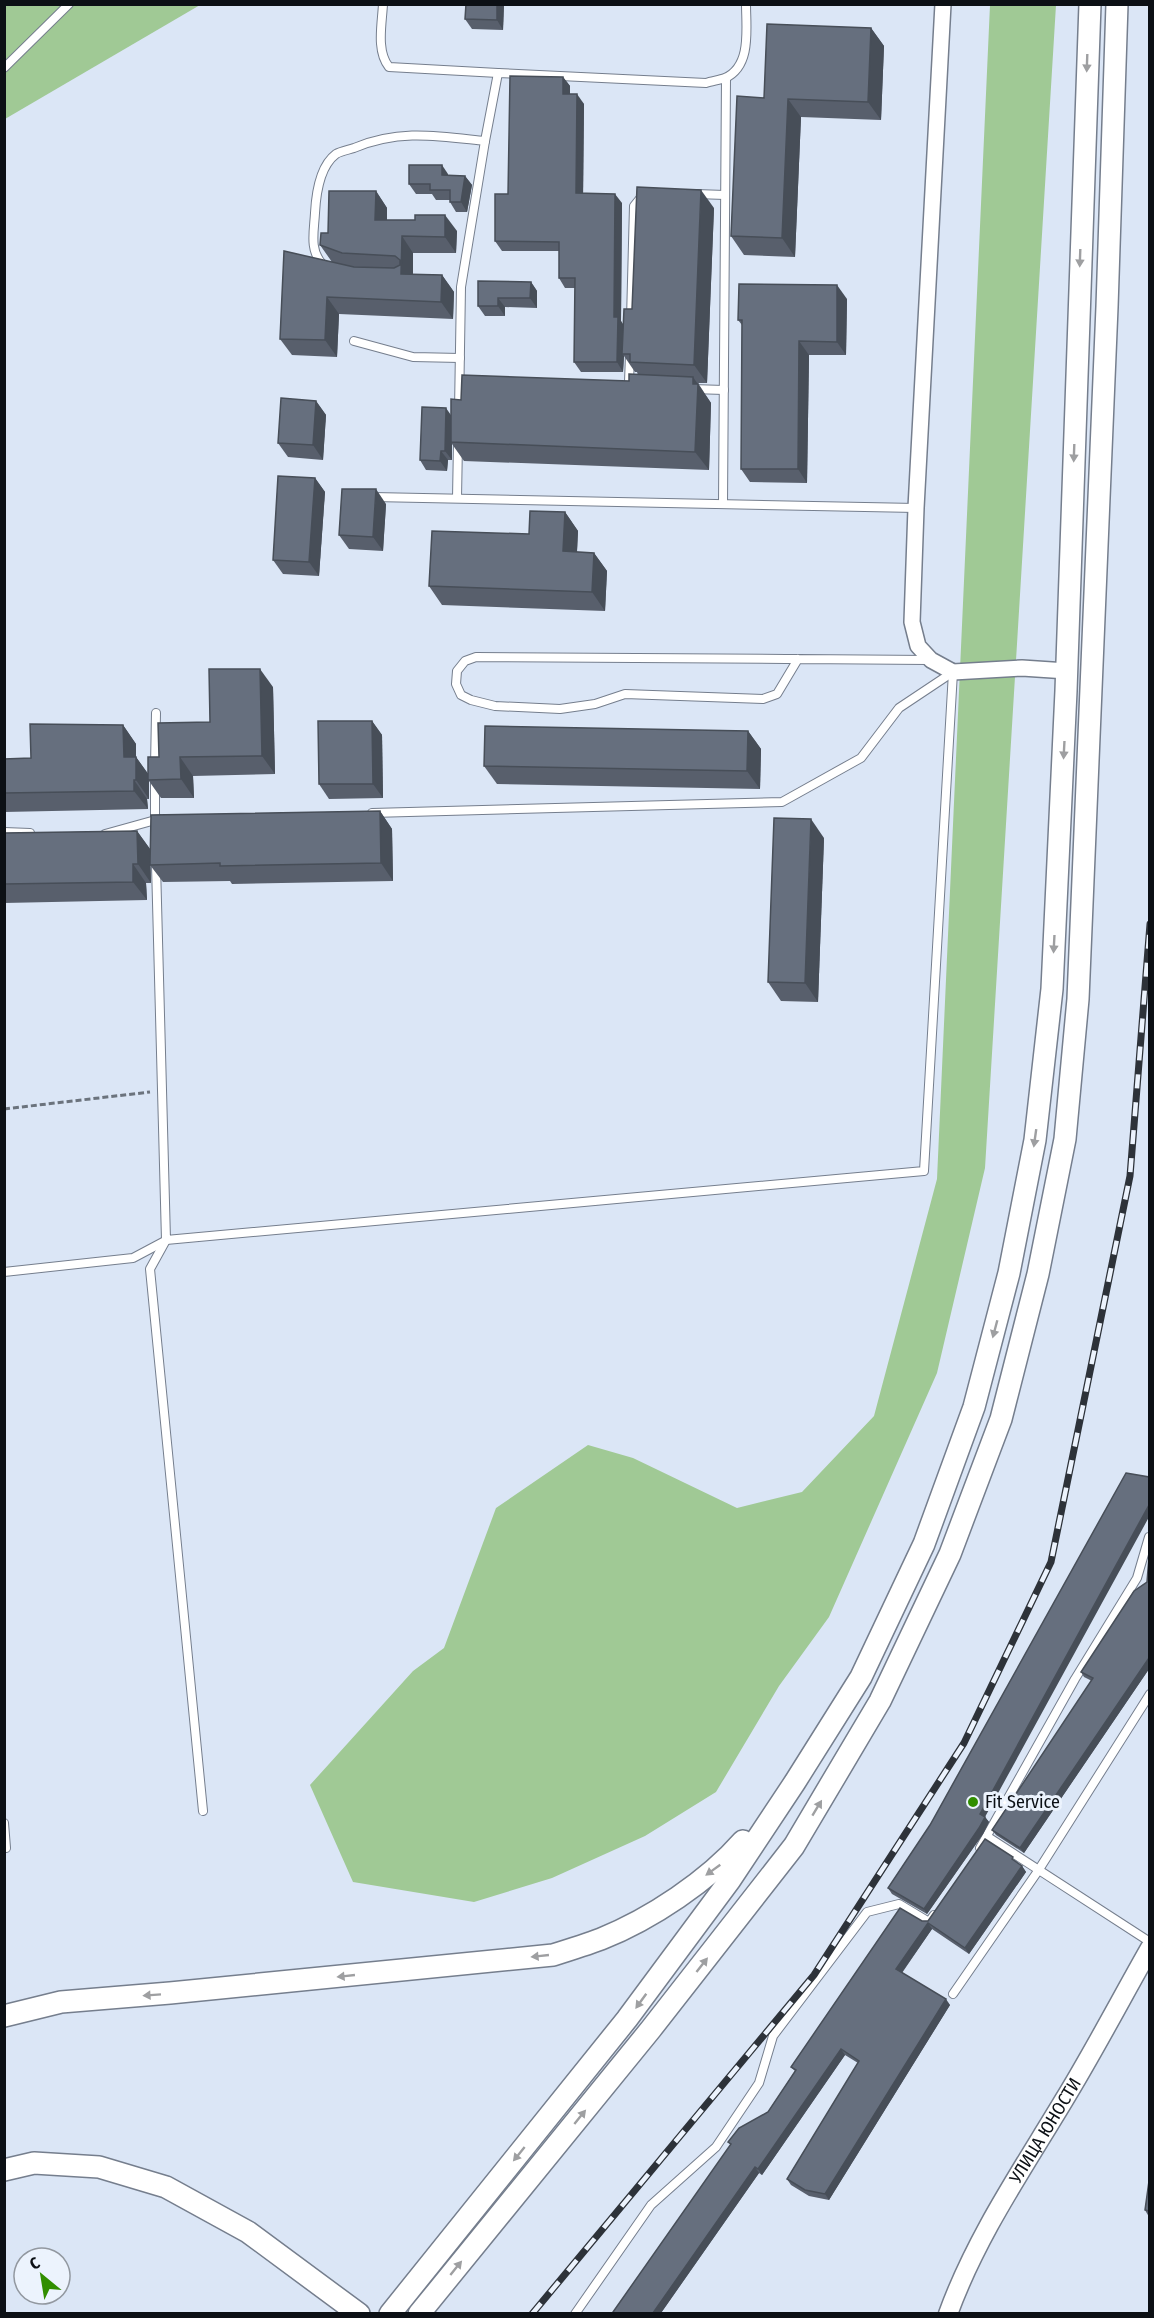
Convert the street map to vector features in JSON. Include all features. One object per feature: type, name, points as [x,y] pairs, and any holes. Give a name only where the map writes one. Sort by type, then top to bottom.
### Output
[{"type":"main road","points":[[390,2313],[627,2019],[730,1880],[795,1782],[861,1677],[924,1544],[974,1407],[1010,1273],[1035,1140],[1052,989],[1067,671],[1090,4]]},
{"type":"main road","points":[[419,2313],[651,2029],[794,1846],[880,1701],[950,1554],[1001,1419],[1038,1274],[1065,1139],[1078,999],[1117,4]]},
{"type":"main road","points":[[4,2016],[61,2002],[170,1994],[553,1955],[601,1939],[658,1910],[726,1861],[795,1782]]},
{"type":"main road","points":[[4,2170],[34,2163],[99,2167],[166,2187],[248,2232],[359,2313]]},
{"type":"street","points":[[943,4],[912,622],[918,646],[931,660],[953,672],[1022,668],[1067,671]]},
{"type":"street","name":"УЛИЦА ЮНОСТИ","points":[[948,2313],[961,2278],[1003,2199],[1066,2098],[1149,1948]]},
{"type":"lane","points":[[4,68],[69,4]]},
{"type":"lane","points":[[383,4],[383,60],[389,68],[706,82],[726,78],[738,68],[745,52],[746,4]]},
{"type":"lane","points":[[459,416],[461,287],[484,141],[498,73]]},
{"type":"lane","points":[[723,504],[726,78]]},
{"type":"lane","points":[[334,271],[324,266],[317,258],[313,248],[316,200],[320,179],[336,155],[371,140],[414,134],[484,141]]},
{"type":"lane","points":[[692,193],[725,195]]},
{"type":"lane","points":[[631,330],[634,206],[640,197],[650,194]]},
{"type":"lane","points":[[354,341],[413,357],[460,358]]},
{"type":"lane","points":[[629,387],[631,342]]},
{"type":"lane","points":[[459,380],[471,381]]},
{"type":"lane","points":[[618,386],[641,387]]},
{"type":"lane","points":[[688,388],[724,390]]},
{"type":"lane","points":[[457,498],[458,440]]},
{"type":"lane","points":[[365,497],[916,508]]},
{"type":"lane","points":[[798,659],[777,694],[763,699],[625,694],[595,704],[560,709],[487,704],[461,695],[456,684],[457,671],[465,661],[476,657],[798,659],[931,660]]},
{"type":"lane","points":[[368,813],[782,802],[861,758],[899,708],[953,672]]},
{"type":"lane","points":[[4,1272],[133,1258],[166,1240],[924,1171],[953,672]]},
{"type":"lane","points":[[155,831],[156,713]]},
{"type":"lane","points":[[93,837],[155,819],[166,819]]},
{"type":"lane","points":[[4,832],[38,834]]},
{"type":"lane","points":[[156,854],[166,1240],[150,1269],[203,1811]]},
{"type":"lane","points":[[976,1855],[1075,1679],[1137,1578],[1149,1537]]},
{"type":"lane","points":[[953,1994],[1038,1871],[1149,1694]]},
{"type":"lane","points":[[4,1823],[6,1848]]},
{"type":"lane","points":[[988,1837],[1149,1942]]},
{"type":"lane","points":[[575,2313],[651,2205],[716,2147],[759,2083],[773,2036],[867,1912],[899,1904],[929,1922],[938,1909]]},
{"type":"path","points":[[4,1109],[163,1091]]},
{"type":"green space","points":[[5,4],[200,5],[5,119]]},
{"type":"green space","points":[[990,5],[1056,5],[985,1168],[937,1373],[829,1617],[779,1686],[716,1792],[645,1836],[552,1878],[474,1902],[353,1882],[310,1785],[413,1671],[444,1648],[496,1508],[588,1445],[633,1458],[737,1508],[802,1492],[874,1416],[937,1179]]},
{"type":"building","points":[[466,4],[497,4],[497,20],[465,19]]},
{"type":"building","points":[[767,24],[871,28],[868,102],[788,99],[782,238],[731,236],[737,96],[764,98]]},
{"type":"building","points":[[510,76],[563,77],[563,94],[577,94],[576,193],[615,194],[614,317],[618,317],[617,362],[574,362],[575,278],[559,278],[559,242],[495,241],[495,194],[508,194]]},
{"type":"building","points":[[409,165],[442,165],[442,175],[465,176],[461,202],[450,202],[450,190],[430,190],[430,184],[409,184]]},
{"type":"building","points":[[637,187],[701,190],[694,365],[630,362],[630,354],[622,354],[624,309],[632,309]]},
{"type":"building","points":[[329,191],[376,191],[375,220],[415,220],[415,215],[445,215],[445,237],[402,236],[401,274],[442,275],[441,302],[327,297],[325,340],[280,339],[284,251],[354,267],[394,268],[400,265],[400,260],[395,256],[342,253],[320,245],[321,233],[328,233]]},
{"type":"building","points":[[478,281],[531,282],[530,298],[498,298],[498,306],[478,306]]},
{"type":"building","points":[[739,284],[837,285],[837,342],[799,341],[798,469],[741,469],[742,320],[738,320]]},
{"type":"building","points":[[629,374],[693,377],[693,384],[698,384],[695,452],[451,442],[451,399],[461,400],[462,375],[629,381]]},
{"type":"building","points":[[281,398],[316,401],[313,445],[278,443]]},
{"type":"building","points":[[422,407],[446,408],[445,451],[441,451],[440,461],[420,460]]},
{"type":"building","points":[[278,476],[315,478],[309,562],[273,560]]},
{"type":"building","points":[[342,489],[376,489],[373,537],[339,535]]},
{"type":"building","points":[[530,511],[565,512],[563,551],[594,553],[592,592],[429,586],[432,531],[529,534]]},
{"type":"building","points":[[209,669],[260,669],[262,756],[180,757],[181,779],[148,780],[148,757],[159,757],[158,723],[210,722]]},
{"type":"building","points":[[318,721],[372,721],[373,784],[319,784]]},
{"type":"building","points":[[30,724],[123,725],[124,757],[136,757],[134,791],[4,793],[4,759],[31,758]]},
{"type":"building","points":[[485,726],[748,731],[747,771],[484,766]]},
{"type":"building","points":[[380,811],[381,863],[150,865],[151,815]]},
{"type":"building","points":[[774,818],[811,819],[805,983],[768,982]]},
{"type":"building","points":[[137,831],[138,864],[133,864],[133,882],[4,884],[4,833]]},
{"type":"building","points":[[1126,1473],[1149,1477],[1149,1505],[980,1814],[985,1817],[979,1828],[924,1909],[888,1888],[930,1825]]},
{"type":"building","points":[[1149,1557],[1149,1658],[1020,1848],[992,1830],[1093,1678],[1081,1672],[1134,1591],[1147,1582]]},
{"type":"building","points":[[985,1839],[1013,1857],[1012,1859],[1022,1866],[965,1948],[928,1923],[896,1969],[946,1999],[825,2194],[805,2190],[787,2179],[859,2061],[841,2049],[758,2169],[755,2167],[653,2313],[613,2312],[731,2144],[728,2142],[739,2128],[768,2112],[796,2070],[791,2067],[900,1908],[922,1921],[928,1921]]},
{"type":"building","points":[[1149,2181],[1149,2211],[1145,2210]]},
{"type":"railway","points":[[532,2314],[814,1975],[964,1743],[1051,1562],[1130,1176],[1150,924]]},
{"type":"place","name":"Fit Service","points":[[973,1802]]}]
